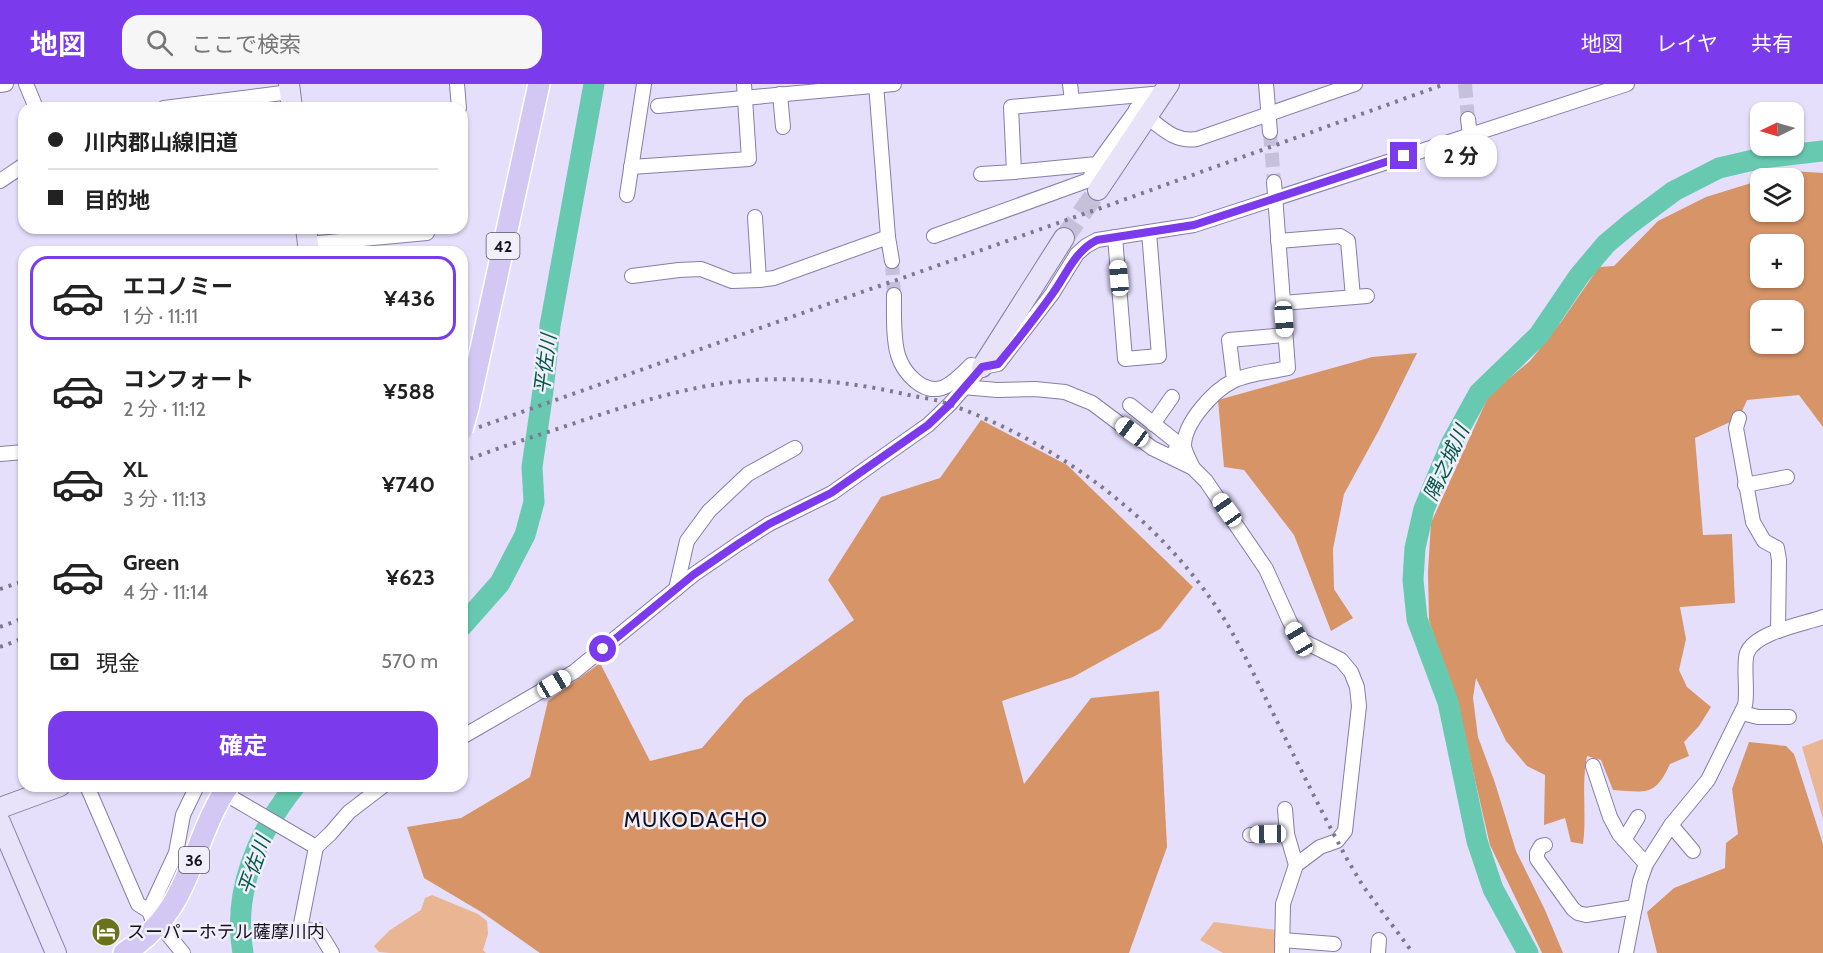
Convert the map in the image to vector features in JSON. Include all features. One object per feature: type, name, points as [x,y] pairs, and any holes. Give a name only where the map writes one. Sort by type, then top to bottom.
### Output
[{"type":"main road","name":"42","points":[[468,408],[539,84]]},
{"type":"main road","name":"36","points":[[124,953],[181,892],[207,827],[225,792]]},
{"type":"street","points":[[0,85],[6,84]]},
{"type":"street","points":[[26,84],[34,102]]},
{"type":"street","points":[[457,84],[458,102]]},
{"type":"street","points":[[627,195],[644,84]]},
{"type":"street","points":[[658,106],[744,91],[780,94],[894,84]]},
{"type":"street","points":[[1070,84],[1072,102]]},
{"type":"street","points":[[1266,84],[1270,132]]},
{"type":"street","points":[[1142,113],[1174,138],[1184,141],[1197,139],[1355,84]]},
{"type":"street","points":[[894,295],[898,355],[908,377],[927,387],[941,388],[954,381],[971,365],[982,367],[998,364],[1052,294],[1077,254],[1097,240],[1194,225],[1627,84]]},
{"type":"street","points":[[876,85],[888,237],[892,261]]},
{"type":"street","points":[[631,167],[749,159],[744,91]]},
{"type":"street","points":[[1014,172],[1011,107],[1160,91]]},
{"type":"street","points":[[934,237],[1089,180],[1097,164],[1160,91]]},
{"type":"street","points":[[780,94],[783,127]]},
{"type":"street","points":[[222,102],[290,95]]},
{"type":"street","points":[[1098,190],[1142,113]]},
{"type":"street","points":[[1468,120],[1470,135]]},
{"type":"street","points":[[981,174],[1097,164]]},
{"type":"street","points":[[0,181],[18,169]]},
{"type":"street","points":[[1171,458],[1182,447],[1193,420],[1207,400],[1234,380],[1288,368],[1274,182]]},
{"type":"street","points":[[755,217],[759,280]]},
{"type":"street","points":[[1115,237],[1125,359],[1159,356],[1149,232]]},
{"type":"street","points":[[308,242],[414,234]]},
{"type":"street","points":[[1278,241],[1340,236],[1348,241],[1353,297]]},
{"type":"street","points":[[632,276],[701,269],[732,281],[774,278],[888,237]]},
{"type":"street","points":[[468,734],[574,672],[693,575],[769,524],[831,493],[928,425],[982,367],[1064,238]]},
{"type":"street","points":[[1283,303],[1367,296]]},
{"type":"street","points":[[1234,380],[1229,340],[1285,335]]},
{"type":"street","points":[[963,387],[1065,392],[1092,403],[1152,447],[1193,468]]},
{"type":"street","points":[[1153,423],[1172,397]]},
{"type":"street","points":[[1130,405],[1182,447],[1193,468],[1206,481],[1266,569],[1288,620],[1299,639],[1341,660],[1351,672],[1358,687],[1359,706],[1346,831],[1337,841],[1320,847],[1296,865]]},
{"type":"street","points":[[1739,418],[1736,428],[1753,522],[1764,541],[1777,548],[1779,560],[1778,631]]},
{"type":"street","points":[[676,589],[687,541],[709,511],[748,474],[795,448]]},
{"type":"street","points":[[0,454],[18,452]]},
{"type":"street","points":[[1745,485],[1787,477]]},
{"type":"street","points":[[1626,953],[1640,881],[1646,864],[1671,825],[1708,780],[1742,713],[1748,694],[1747,654],[1752,646],[1769,634],[1823,617]]},
{"type":"street","points":[[1742,713],[1758,717],[1789,717]]},
{"type":"street","points":[[1593,766],[1610,817],[1624,840],[1646,864]]},
{"type":"street","points":[[0,808],[44,792]]},
{"type":"street","points":[[90,792],[138,904],[183,953]]},
{"type":"street","points":[[155,922],[165,880],[176,853],[183,815],[194,792]]},
{"type":"street","points":[[228,792],[245,806],[316,847]]},
{"type":"street","points":[[332,953],[318,930],[300,929],[316,847],[348,812],[375,792]]},
{"type":"street","points":[[1285,809],[1287,834],[1296,865],[1283,904],[1282,947],[1334,944]]},
{"type":"street","points":[[1624,840],[1638,817]]},
{"type":"street","points":[[0,822],[56,953]]},
{"type":"street","points":[[1671,825],[1693,851]]},
{"type":"street","points":[[1250,835],[1287,834]]},
{"type":"street","points":[[1545,845],[1541,846],[1537,853],[1537,859],[1578,914],[1586,915],[1635,907]]},
{"type":"shaded area","points":[[1804,172],[1823,173],[1823,427],[1799,395],[1747,400],[1739,418],[1695,438],[1703,535],[1732,534],[1735,603],[1680,607],[1686,639],[1679,670],[1687,687],[1711,707],[1699,726],[1684,742],[1689,756],[1670,764],[1665,775],[1648,790],[1613,790],[1601,760],[1587,756],[1584,778],[1583,844],[1571,842],[1565,818],[1544,825],[1545,775],[1527,766],[1506,741],[1476,678],[1473,698],[1478,737],[1516,851],[1563,953],[1542,953],[1490,845],[1467,745],[1429,620],[1428,572],[1431,523],[1489,395],[1530,361],[1561,322],[1599,267],[1614,266],[1658,221],[1706,197],[1750,183],[1750,222],[1804,222]]},
{"type":"shaded area","points":[[1417,353],[1344,494],[1333,549],[1334,589],[1353,618],[1331,631],[1294,535],[1244,470],[1224,467],[1218,400],[1372,357]]},
{"type":"shaded area","points":[[981,420],[1067,465],[1193,587],[1160,629],[1073,677],[1002,701],[1024,784],[1091,698],[1159,691],[1167,847],[1129,953],[540,953],[483,913],[424,878],[407,827],[461,818],[530,777],[548,701],[600,663],[650,761],[702,748],[745,698],[854,620],[828,580],[881,497],[940,478]]},
{"type":"shaded area","points":[[1823,739],[1823,819],[1802,747]]},
{"type":"shaded area","points":[[1749,742],[1786,746],[1794,754],[1823,844],[1823,953],[1657,953],[1647,912],[1674,888],[1725,868],[1726,843],[1738,834],[1732,789]]},
{"type":"shaded area","points":[[432,895],[478,914],[487,921],[488,934],[483,950],[486,953],[379,952],[374,946],[390,930],[421,910],[425,898]]},
{"type":"shaded area","points":[[1214,922],[1276,930],[1275,953],[1223,953],[1200,940]]},
{"type":"waterway","name":"平佐川","points":[[468,619],[500,583],[525,535],[534,502],[532,467],[550,326],[594,84]]},
{"type":"waterway","name":"隅之城川","points":[[1528,953],[1493,889],[1477,841],[1448,702],[1417,619],[1413,580],[1415,548],[1424,509],[1451,444],[1479,393],[1539,335],[1579,276],[1606,244],[1674,191],[1719,168],[1762,158],[1823,151]]},
{"type":"waterway","name":"平佐川","points":[[243,953],[241,908],[251,864],[270,823],[291,792]]},
{"type":"tunnel","points":[[1465,84],[1468,119]]},
{"type":"tunnel","points":[[1270,132],[1274,182]]},
{"type":"tunnel","points":[[1064,238],[1098,190]]},
{"type":"tunnel","points":[[892,261],[894,295]]},
{"type":"railway","points":[[468,431],[1445,84]]},
{"type":"railway","points":[[468,460],[650,399],[712,385],[778,379],[823,381],[932,399],[991,421],[1031,441],[1068,463],[1138,517],[1198,581],[1237,641],[1347,859],[1363,886],[1413,953]]},
{"type":"railway","points":[[0,589],[18,583]]},
{"type":"railway","points":[[0,627],[18,620]]},
{"type":"railway","points":[[0,647],[18,640]]},
{"type":"place","name":"スーパーホテル薩摩川内","points":[[106,932]]},
{"type":"district","name":"MUKODACHO","points":[[696,819]]},
{"type":"route","points":[[603,649],[693,575],[769,524],[831,493],[928,425],[982,367],[998,364],[1052,294],[1077,254],[1086,246],[1097,240],[1194,225],[1404,156]]}]
